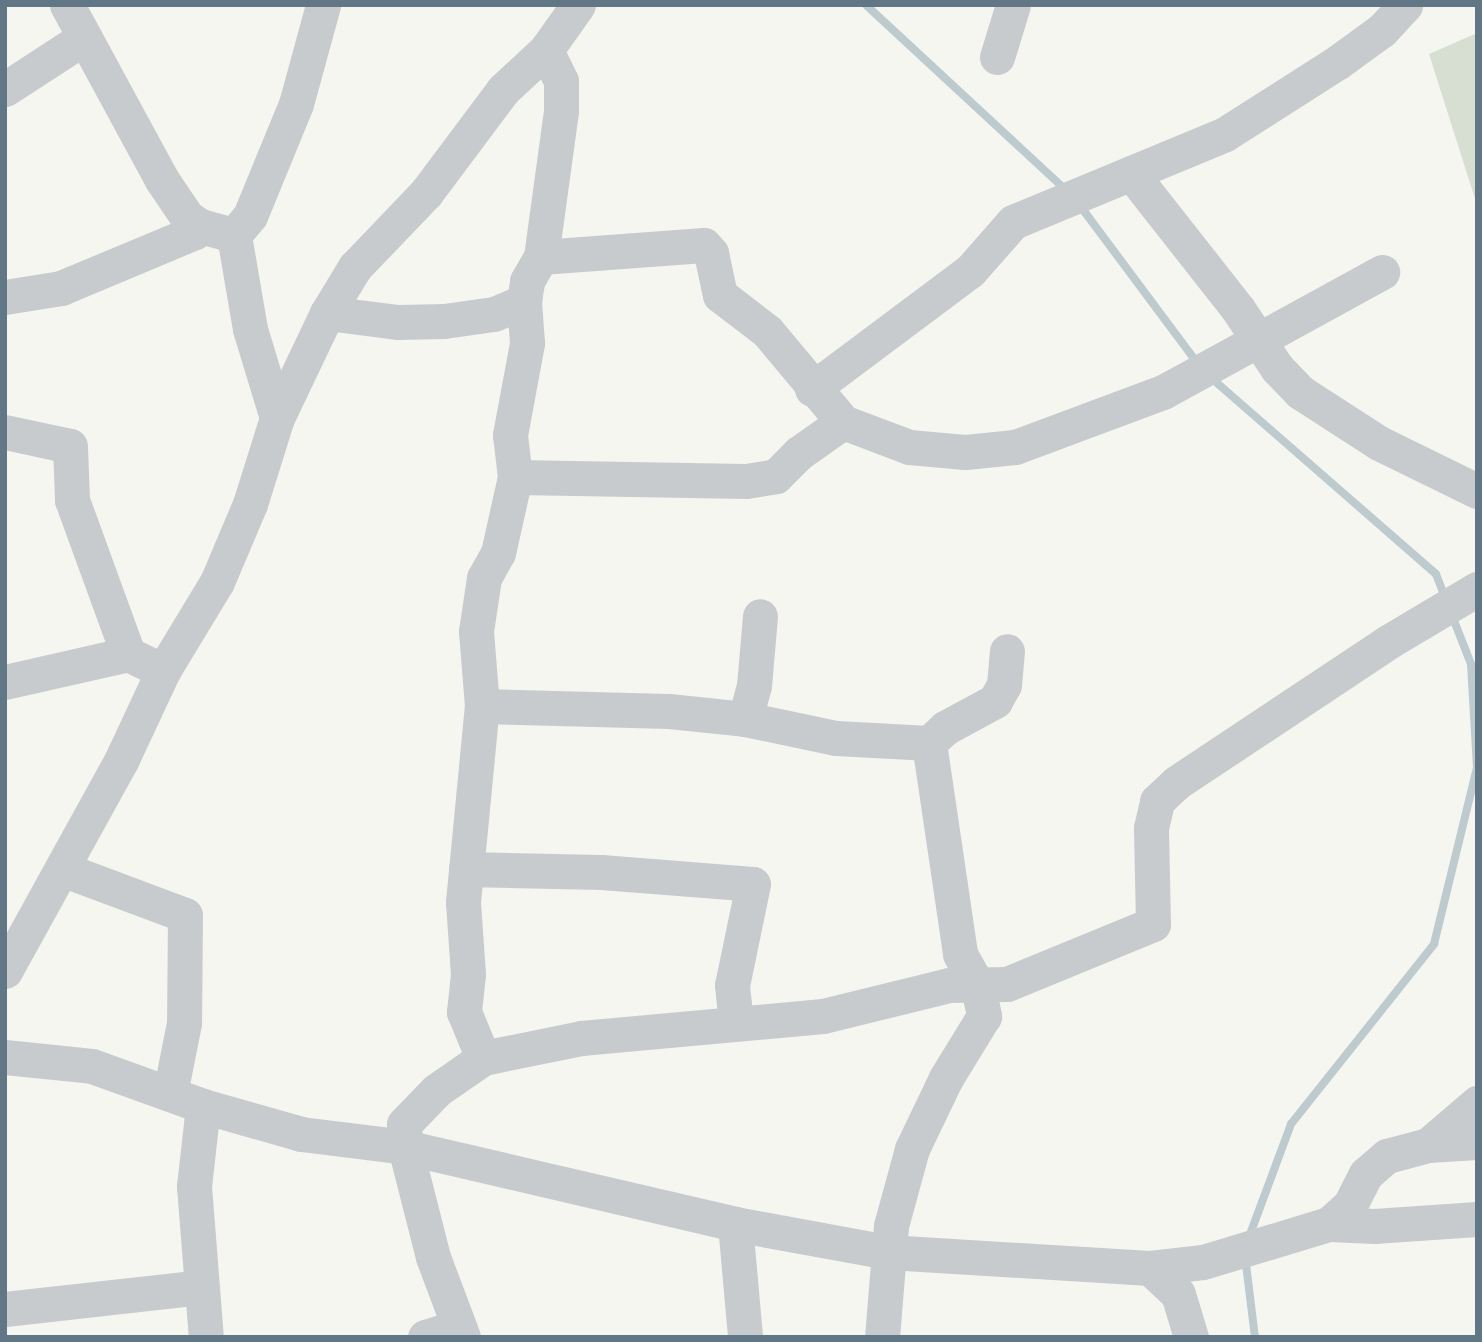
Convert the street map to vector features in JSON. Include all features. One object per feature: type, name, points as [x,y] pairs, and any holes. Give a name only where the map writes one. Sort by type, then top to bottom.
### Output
[{"type":"street","points":[[67,5],[162,180],[187,217],[200,226],[234,235]]},
{"type":"street","points":[[277,418],[250,329],[234,235],[250,216],[296,104],[323,5]]},
{"type":"street","points":[[5,971],[62,869],[163,671],[217,582],[250,504],[277,418],[299,380],[327,313],[355,267],[426,193],[503,90],[546,50],[578,5]]},
{"type":"street","points":[[998,57],[1013,5]]},
{"type":"street","points":[[812,389],[970,271],[1013,222],[1225,135],[1338,62],[1382,30],[1405,5]]},
{"type":"street","points":[[5,89],[85,37]]},
{"type":"street","points":[[483,1059],[464,1012],[468,974],[464,935],[466,869],[482,706],[478,603],[484,578],[498,553],[515,477],[510,435],[527,343],[524,301],[527,281],[541,257],[561,111],[561,81],[546,50]]},
{"type":"street","points":[[1131,173],[1258,338],[1277,368],[1300,392],[1379,443],[1477,491]]},
{"type":"street","points":[[5,297],[61,288],[195,232],[200,226]]},
{"type":"street","points":[[541,257],[704,245],[711,254],[720,295],[767,331],[812,389],[843,422],[909,447],[965,452],[1015,447],[1163,392],[1205,373],[1258,338],[1382,272]]},
{"type":"street","points":[[327,313],[398,322],[444,321],[494,314],[524,301]]},
{"type":"street","points":[[515,477],[747,481],[776,476],[799,453],[843,422]]},
{"type":"street","points":[[5,432],[70,446],[72,500],[128,654]]},
{"type":"street","points":[[425,1337],[461,1332],[433,1256],[405,1147],[404,1124],[437,1090],[483,1059],[581,1038],[823,1016],[949,985],[978,987],[1007,984],[1153,924],[1151,828],[1157,801],[1176,783],[1388,642],[1477,589]]},
{"type":"street","points":[[745,719],[754,686],[760,616]]},
{"type":"street","points":[[482,706],[610,708],[745,719],[836,738],[929,743],[945,728],[995,701],[1004,685],[1007,651]]},
{"type":"street","points":[[5,682],[128,654],[163,671]]},
{"type":"street","points":[[882,1337],[888,1251],[912,1149],[946,1078],[984,1016],[978,987],[960,954],[929,743]]},
{"type":"street","points":[[62,869],[185,915],[184,1023],[170,1094]]},
{"type":"street","points":[[466,869],[601,872],[752,884],[732,985],[736,1022]]},
{"type":"street","points":[[5,1057],[92,1066],[203,1106],[301,1134],[405,1147],[735,1224],[888,1251],[1150,1268],[1203,1262],[1329,1224],[1374,1226],[1477,1219]]},
{"type":"street","points":[[1427,1145],[1477,1103]]},
{"type":"street","points":[[203,1106],[194,1186],[206,1337]]},
{"type":"street","points":[[1329,1224],[1350,1205],[1366,1174],[1387,1156],[1427,1145],[1477,1142]]},
{"type":"street","points":[[735,1224],[745,1337]]},
{"type":"street","points":[[1150,1268],[1178,1294],[1191,1337]]},
{"type":"street","points":[[5,1309],[201,1287]]},
{"type":"shaded area","points":[[1477,33],[1477,205],[1429,54]]},
{"type":"waterway","points":[[866,5],[1067,191]]},
{"type":"waterway","points":[[1078,203],[1198,364]]},
{"type":"waterway","points":[[1209,376],[1436,574],[1445,597]]},
{"type":"waterway","points":[[1249,1237],[1291,1124],[1434,944],[1477,768],[1471,664],[1451,613]]},
{"type":"waterway","points":[[1245,1256],[1255,1337]]}]
